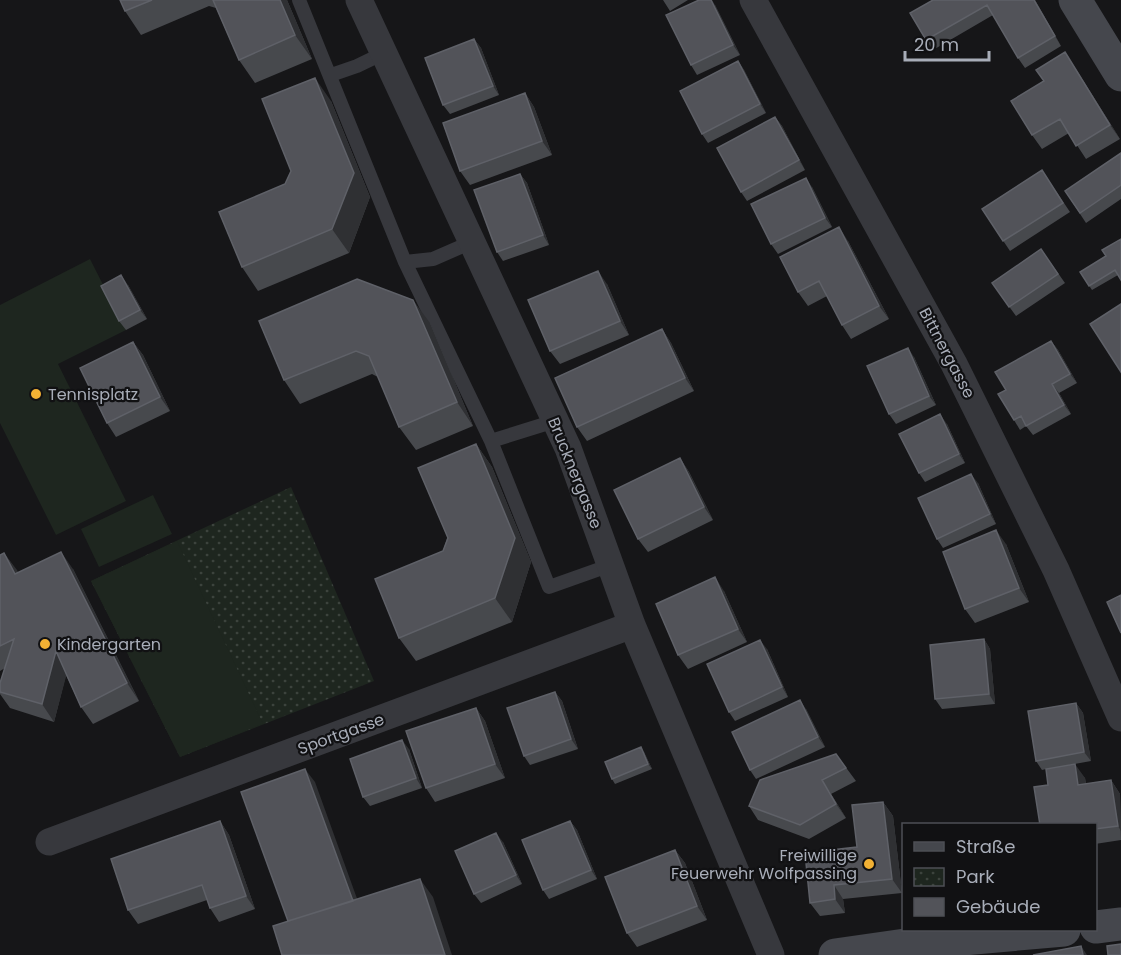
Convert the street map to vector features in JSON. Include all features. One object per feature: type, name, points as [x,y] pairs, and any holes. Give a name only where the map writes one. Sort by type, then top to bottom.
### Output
[{"type":"main road","points":[[1076,0],[1121,75]]},
{"type":"main road","points":[[1097,927],[1121,924]]},
{"type":"main road","points":[[835,955],[919,944],[1055,931]]},
{"type":"street","name":"Brucknergasse","points":[[359,0],[568,448],[632,626],[771,955]]},
{"type":"street","name":"Bittnergasse","points":[[753,0],[954,363],[1056,570],[1121,718]]},
{"type":"street","name":"Sportgasse","points":[[49,842],[632,626]]},
{"type":"lane","points":[[299,0],[405,262],[491,441],[549,587],[611,565]]},
{"type":"lane","points":[[331,75],[384,53]]},
{"type":"lane","points":[[405,262],[433,259],[472,242]]},
{"type":"lane","points":[[491,441],[555,421]]},
{"type":"green space","name":"Tennisplatz","points":[[90,259],[126,330],[58,364],[126,501],[56,535],[0,423],[0,305]]},
{"type":"green space","points":[[291,487],[374,681],[180,757],[91,581]]},
{"type":"green space","points":[[153,495],[172,534],[99,567],[81,529]]},
{"type":"green space","points":[[177,541],[263,724],[180,757],[91,581]]},
{"type":"building","points":[[120,0],[152,0],[125,11]]},
{"type":"building","points":[[213,0],[280,0],[295,35],[239,60]]},
{"type":"building","points":[[699,0],[711,0],[733,45],[691,65],[666,15]]},
{"type":"building","points":[[933,0],[1034,0],[1055,36],[1018,58],[987,5],[926,40],[910,13]]},
{"type":"building","points":[[474,39],[493,86],[443,105],[425,58]]},
{"type":"building","points":[[1065,52],[1110,125],[1076,146],[1060,119],[1032,135],[1011,101],[1044,81],[1036,70]]},
{"type":"building","points":[[738,61],[760,104],[702,134],[680,91]]},
{"type":"building","points":[[315,78],[354,173],[332,229],[242,267],[219,212],[285,184],[291,171],[262,99]]},
{"type":"building","points":[[525,93],[542,141],[460,171],[443,123]]},
{"type":"building","points":[[775,117],[799,160],[741,192],[717,148]]},
{"type":"building","points":[[1121,153],[1121,185],[1080,213],[1065,191]]},
{"type":"building","points":[[1042,170],[1063,203],[1003,241],[982,209]]},
{"type":"building","points":[[520,174],[543,235],[497,252],[474,190]]},
{"type":"building","points":[[806,178],[825,218],[771,244],[751,204]]},
{"type":"building","points":[[839,227],[879,306],[842,325],[819,281],[798,292],[780,257]]},
{"type":"building","points":[[1121,239],[1121,280],[1115,270],[1089,286],[1080,272],[1106,256],[1102,250]]},
{"type":"building","points":[[1041,249],[1058,274],[1009,307],[992,283]]},
{"type":"building","points":[[598,271],[620,321],[550,351],[528,300]]},
{"type":"building","points":[[121,275],[140,310],[119,321],[101,286]]},
{"type":"building","points":[[357,279],[413,300],[457,402],[399,427],[369,356],[356,351],[284,380],[259,321]]},
{"type":"building","points":[[1121,304],[1121,372],[1090,324]]},
{"type":"building","points":[[662,329],[685,378],[577,427],[555,378]]},
{"type":"building","points":[[1051,341],[1070,374],[1052,384],[1064,405],[1026,426],[1021,416],[1014,420],[998,394],[1006,390],[995,372]]},
{"type":"building","points":[[133,342],[160,397],[107,423],[80,368]]},
{"type":"building","points":[[908,348],[929,396],[889,414],[867,366]]},
{"type":"building","points":[[940,414],[959,454],[919,473],[899,434]]},
{"type":"building","points":[[476,444],[515,538],[495,598],[399,638],[375,579],[443,551],[448,538],[418,468]]},
{"type":"building","points":[[680,458],[704,507],[638,539],[614,490]]},
{"type":"building","points":[[971,474],[990,514],[937,539],[918,498]]},
{"type":"building","points":[[996,530],[1019,588],[965,609],[943,552]]},
{"type":"building","points":[[61,552],[127,683],[81,707],[56,651],[42,704],[0,692],[0,683],[14,639],[0,646],[0,555],[4,553],[15,574]]},
{"type":"building","points":[[715,577],[738,629],[678,655],[656,604]]},
{"type":"building","points":[[1121,595],[1121,633],[1107,602]]},
{"type":"building","points":[[984,639],[989,694],[935,699],[930,645]]},
{"type":"building","points":[[760,640],[782,687],[729,712],[707,664]]},
{"type":"building","points":[[555,692],[571,739],[524,756],[507,708]]},
{"type":"building","points":[[800,700],[818,737],[750,770],[732,732]]},
{"type":"building","points":[[1076,703],[1084,752],[1036,761],[1028,711]]},
{"type":"building","points":[[476,708],[495,764],[426,788],[406,731]]},
{"type":"building","points":[[402,740],[416,778],[363,797],[350,759]]},
{"type":"building","points":[[641,747],[648,764],[612,779],[605,762]]},
{"type":"building","points":[[836,754],[846,768],[822,780],[836,804],[800,825],[749,806],[760,780]]},
{"type":"building","points":[[1075,764],[1078,785],[1111,780],[1118,826],[1097,829],[1097,823],[1040,823],[1034,787],[1048,785],[1046,769]]},
{"type":"building","points":[[305,769],[353,901],[288,921],[241,792]]},
{"type":"building","points":[[883,802],[892,879],[834,885],[835,899],[810,903],[805,853],[857,847],[852,805]]},
{"type":"building","points":[[220,821],[246,896],[210,908],[202,885],[128,910],[111,859]]},
{"type":"building","points":[[570,821],[591,870],[543,890],[522,840]]},
{"type":"building","points":[[496,833],[516,875],[474,894],[455,851]]},
{"type":"building","points":[[675,850],[697,906],[627,933],[605,877]]},
{"type":"building","points":[[420,879],[445,955],[282,955],[273,926]]},
{"type":"building","points":[[1121,944],[1121,955],[1108,955],[1107,946]]},
{"type":"building","points":[[1081,946],[1083,955],[1033,955]]},
{"type":"place","name":"Tennisplatz","points":[[36,394]]},
{"type":"place","name":"Kindergarten","points":[[45,644]]},
{"type":"place","name":"Freiwillige Feuerwehr Wolfpassing","points":[[869,864]]}]
